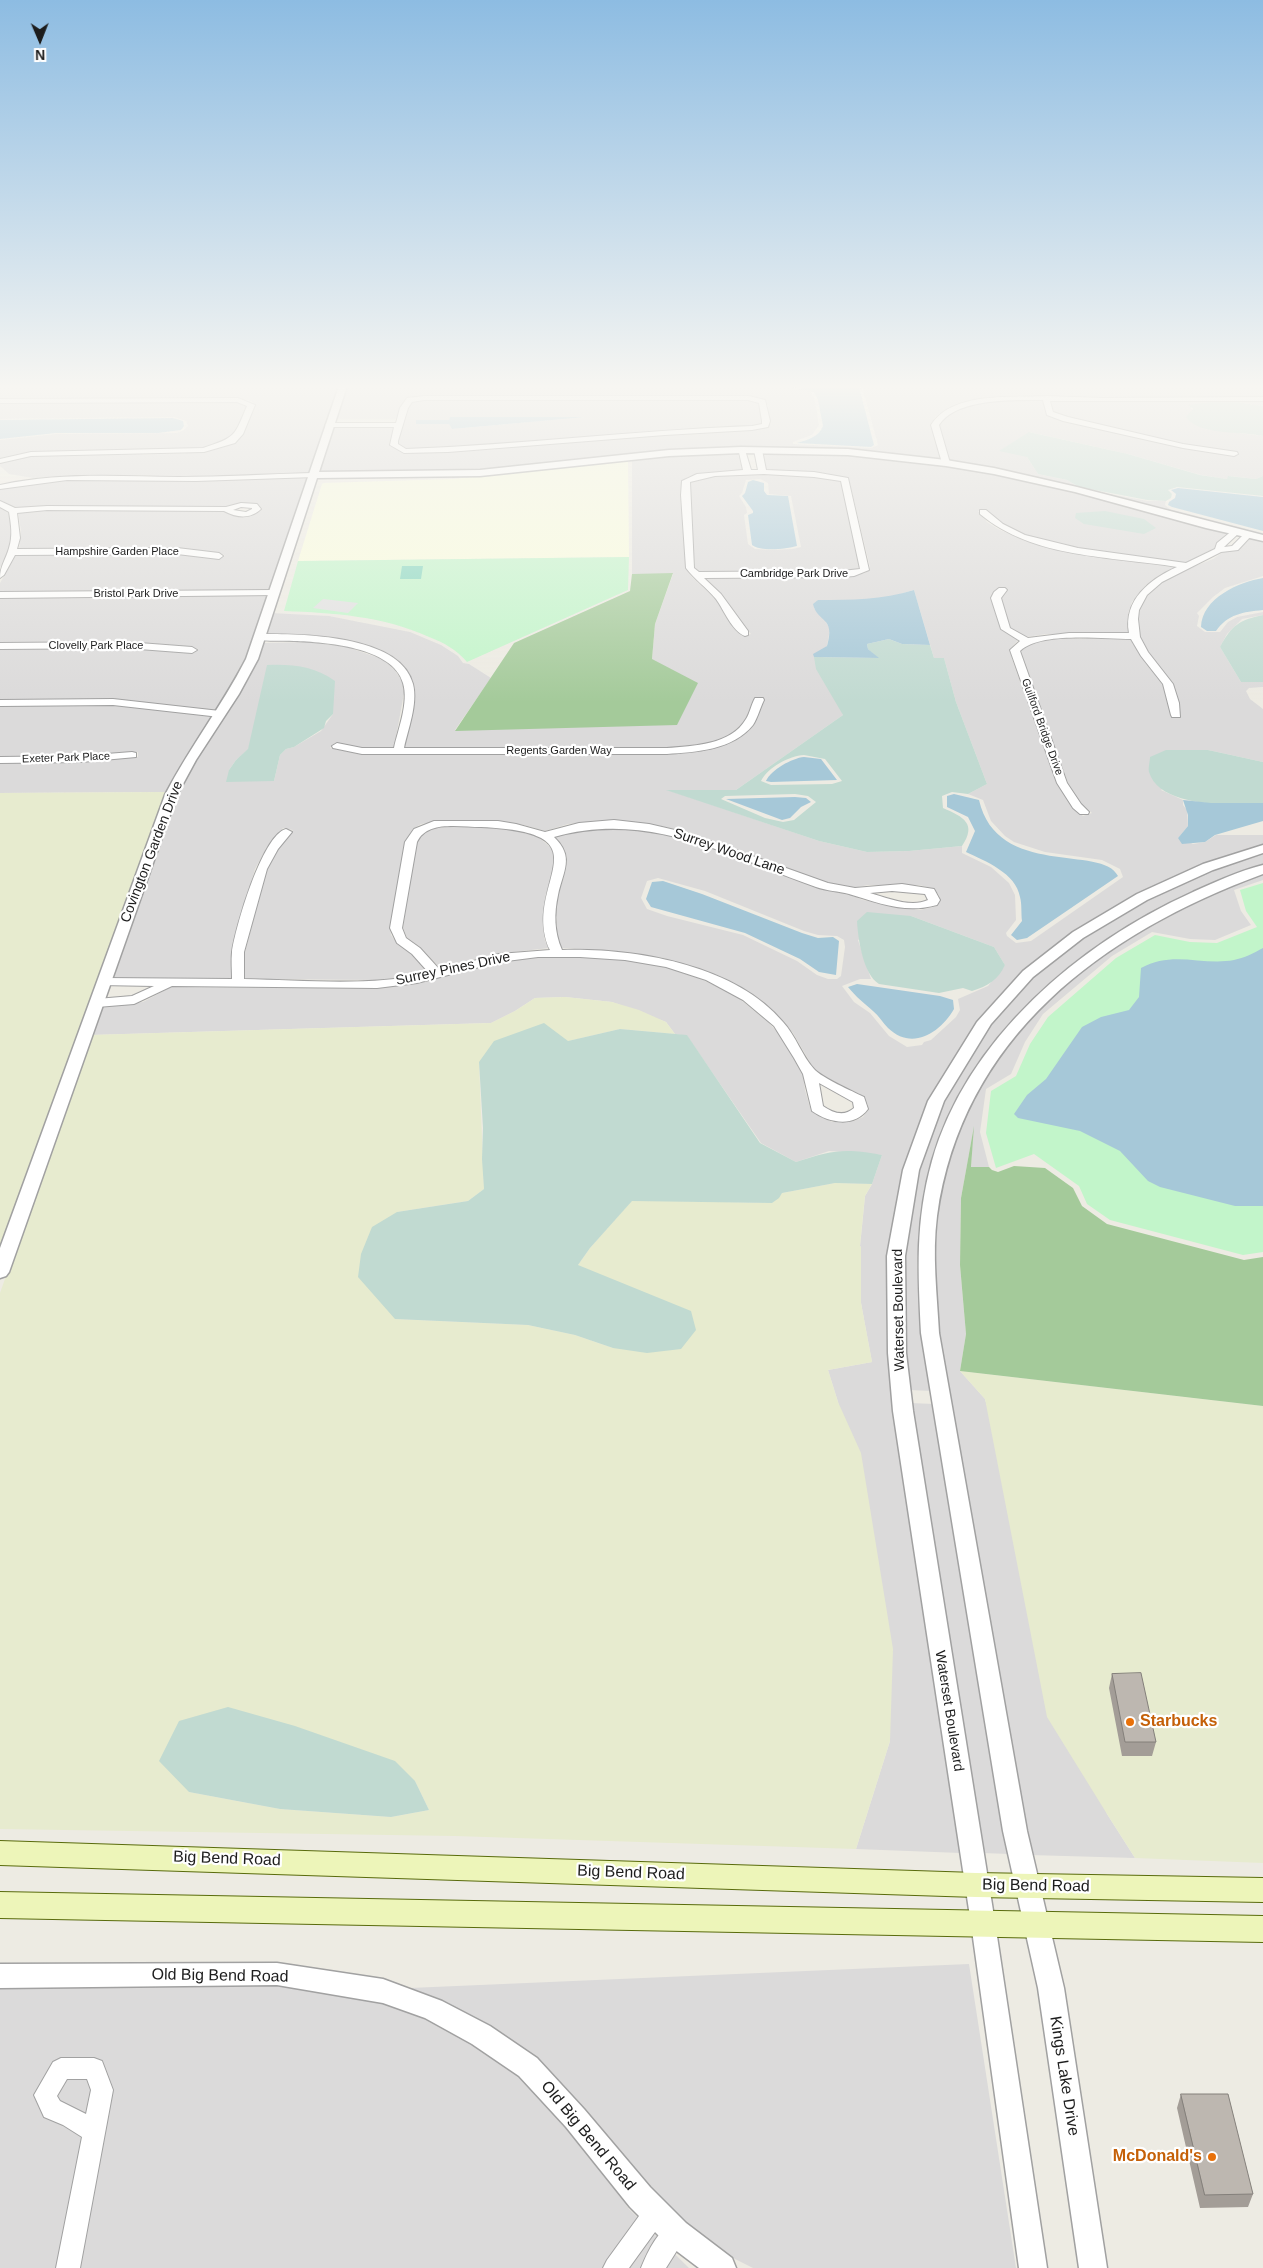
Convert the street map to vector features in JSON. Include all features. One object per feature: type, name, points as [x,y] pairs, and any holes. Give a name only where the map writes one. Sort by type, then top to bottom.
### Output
[{"type":"main road","name":"Big Bend Road","points":[[0,1853],[976,1885],[1263,1890]]},
{"type":"main road","points":[[0,1904],[1263,1929]]},
{"type":"street","name":"Covington Garden Drive","points":[[0,1272],[171,796],[191,757],[239,686],[258,639],[306,492]]},
{"type":"street","name":"Cambridge Park Drive","points":[[685,492],[690,568],[695,575],[848,574],[865,570],[848,492]]},
{"type":"street","points":[[1083,492],[1263,538]]},
{"type":"street","points":[[0,503],[13,510],[48,508],[226,509]]},
{"type":"street","points":[[0,575],[14,552],[16,532],[13,510]]},
{"type":"street","points":[[983,512],[1001,528],[1025,538],[1061,547],[1186,566]]},
{"type":"street","points":[[1219,550],[1220,545],[1236,532]]},
{"type":"street","points":[[1176,714],[1168,683],[1144,654],[1134,636],[1132,615],[1141,598],[1158,580],[1186,566],[1209,558],[1219,550],[1235,548],[1248,535]]},
{"type":"street","name":"Hampshire Garden Place","points":[[14,552],[178,551],[219,556]]},
{"type":"street","points":[[695,575],[721,600],[730,616],[745,633]]},
{"type":"street","points":[[1002,590],[996,594],[996,598],[1006,629],[1026,640],[1048,636],[1134,636]]},
{"type":"street","name":"Bristol Park Drive","points":[[0,595],[273,593]]},
{"type":"street","points":[[258,639],[334,641],[370,650],[387,657],[399,668],[408,681],[409,692],[398,751]]},
{"type":"street","name":"Guilford Bridge Drive","points":[[1026,640],[1016,648],[1017,659],[1062,783],[1077,806],[1084,812]]},
{"type":"street","name":"Clovelly Park Place","points":[[0,646],[126,645],[192,650]]},
{"type":"street","name":"Regents Garden Way","points":[[337,746],[362,751],[667,751],[696,749],[730,740],[749,724],[758,700]]},
{"type":"street","points":[[0,703],[113,702],[220,714]]},
{"type":"street","name":"Exeter Park Place","points":[[0,760],[81,759],[132,755]]},
{"type":"street","points":[[437,974],[397,934],[413,835],[425,826],[493,824],[521,828],[544,836],[556,846],[560,852],[561,859],[558,879],[552,894],[550,912],[551,940],[557,952]]},
{"type":"street","name":"Surrey Wood Lane","points":[[544,836],[570,827],[588,825],[623,824],[654,828],[686,835],[821,885],[854,892],[864,897],[910,906],[928,905],[933,903],[934,900],[930,891],[917,888],[869,889],[854,892]]},
{"type":"street","points":[[238,982],[238,952],[261,869],[273,848],[286,832]]},
{"type":"street","name":"Waterset Boulevard","points":[[976,1885],[903,1411],[897,1353],[896,1256],[911,1170],[936,1101],[985,1022],[1028,974],[1078,935],[1142,897],[1208,867],[1263,849]]},
{"type":"street","name":"Waterset Boulevard","points":[[1027,1886],[1012,1812],[930,1333],[926,1259],[932,1203],[940,1165],[955,1120],[980,1074],[1006,1037],[1050,990],[1106,946],[1155,916],[1207,890],[1263,869]]},
{"type":"street","name":"Surrey Pines Drive","points":[[104,982],[377,984],[410,981],[497,958],[557,952],[612,954],[661,962],[722,984],[740,993],[773,1019],[787,1034],[810,1074]]},
{"type":"street","name":"Surrey Pines Drive","points":[[97,1003],[134,1000],[170,983]]},
{"type":"street","points":[[976,1885],[1033,2268]]},
{"type":"street","name":"Kings Lake Drive","points":[[1027,1886],[1051,1988],[1093,2268]]},
{"type":"street","name":"Old Big Bend Road","points":[[0,1976],[277,1974],[383,1990],[433,2009],[481,2035],[528,2067],[575,2118],[655,2213],[676,2233],[722,2268]]},
{"type":"street","points":[[68,2268],[94,2131]]},
{"type":"street","points":[[615,2268],[655,2213]]},
{"type":"street","points":[[653,2268],[663,2249],[676,2233]]},
{"type":"shaded area","points":[[0,492],[302,492],[269,591],[0,593],[0,583],[17,553],[176,553],[221,558],[225,555],[178,549],[19,550],[21,531],[18,512],[47,510],[224,511],[232,515],[243,516],[257,513],[262,509],[258,505],[249,503],[226,507],[48,507],[16,509],[0,500]]},
{"type":"shaded area","points":[[320,492],[628,492],[629,557],[298,561]]},
{"type":"shaded area","points":[[632,492],[680,492],[686,568],[692,577],[717,600],[725,616],[742,636],[751,634],[734,615],[725,599],[702,576],[855,575],[865,573],[870,567],[852,492],[1071,492],[1230,532],[1216,544],[1215,550],[1185,564],[1062,546],[1027,537],[996,521],[986,510],[978,511],[987,522],[1023,540],[1060,549],[1178,566],[1146,585],[1132,602],[1128,614],[1129,634],[1047,634],[1025,637],[1011,628],[1008,622],[1000,599],[1001,595],[1008,590],[1000,588],[992,594],[991,598],[1001,629],[1018,640],[1010,649],[1012,659],[1057,783],[1071,806],[1083,816],[1092,813],[1082,805],[1068,783],[1020,651],[1026,643],[1050,639],[1130,638],[1140,655],[1163,683],[1171,717],[1181,717],[1173,683],[1149,654],[1139,638],[1137,615],[1141,604],[1155,587],[1180,572],[1213,559],[1223,552],[1238,549],[1251,537],[1263,540],[1263,576],[1225,588],[1213,597],[1197,613],[1199,616],[1197,626],[1205,632],[1220,632],[1228,622],[1237,617],[1263,612],[1263,615],[1242,619],[1227,634],[1220,647],[1241,682],[1263,682],[1263,687],[1249,688],[1246,691],[1250,699],[1263,709],[1263,762],[1208,750],[1161,790],[1183,800],[1183,805],[1187,810],[1188,826],[1178,838],[1193,844],[1205,842],[1216,835],[1263,835],[1263,844],[1203,865],[1023,972],[979,1020],[927,1102],[888,1255],[961,1853],[856,1849],[890,1741],[838,1402],[828,1370],[872,1362],[861,1303],[860,1246],[865,1196],[872,1184],[882,1155],[829,1151],[796,1162],[761,1143],[687,1036],[675,1034],[666,1022],[612,1002],[565,997],[535,998],[491,1023],[91,1035],[102,1007],[143,1002],[171,987],[377,988],[424,982],[461,971],[518,959],[558,955],[611,958],[659,965],[701,979],[736,996],[767,1021],[781,1036],[803,1074],[811,1111],[832,1122],[854,1121],[863,1117],[868,1110],[868,1105],[863,1097],[815,1071],[793,1033],[779,1017],[744,990],[707,972],[663,958],[614,951],[562,948],[557,940],[556,912],[567,859],[565,851],[552,836],[571,830],[637,828],[683,838],[818,888],[851,895],[863,900],[920,910],[937,906],[940,900],[939,895],[932,888],[919,885],[868,885],[853,888],[824,882],[689,832],[656,825],[603,821],[568,824],[545,831],[524,825],[493,821],[421,824],[413,829],[405,842],[390,928],[391,935],[396,942],[411,953],[429,972],[409,977],[377,980],[245,979],[245,952],[267,869],[278,848],[293,830],[283,828],[267,847],[255,869],[232,952],[232,979],[112,978],[176,795],[205,743],[244,686],[262,643],[310,642],[347,647],[382,659],[394,669],[402,681],[404,693],[394,748],[363,748],[335,743],[330,748],[359,754],[667,754],[697,752],[733,742],[754,725],[764,699],[755,697],[744,723],[726,738],[695,746],[667,748],[404,749],[414,692],[412,680],[403,667],[390,655],[366,646],[299,635],[265,635],[271,613],[329,616],[410,632],[441,645],[458,656],[463,663],[469,664],[491,678],[455,730],[652,659],[655,624],[673,574],[632,574]],"holes":[[[914,590],[934,658],[944,658],[956,702],[987,784],[968,794],[983,800],[991,821],[1005,836],[1014,842],[1045,852],[1102,860],[1120,869],[1123,877],[1031,941],[1016,943],[1007,936],[1006,933],[1016,920],[1015,895],[1009,883],[991,867],[962,853],[962,846],[909,851],[867,852],[819,841],[668,790],[736,790],[843,715],[821,651],[827,646],[830,629],[824,618],[814,608],[818,600],[867,600],[889,597]],[[333,714],[321,731],[294,747],[286,749],[280,755],[274,781],[229,770],[236,760],[248,750],[252,738]],[[658,878],[705,891],[804,931],[818,935],[837,936],[844,940],[845,947],[841,976],[837,979],[828,979],[817,975],[797,961],[743,935],[667,916],[647,909],[641,898],[647,881]],[[911,916],[994,947],[1005,965],[988,986],[958,999],[960,1010],[956,1017],[931,1040],[924,1042],[922,1045],[907,1047],[889,1036],[870,1013],[854,1002],[842,986],[860,979],[871,979],[858,940]]]},
{"type":"shaded area","points":[[689,492],[742,492],[739,496],[746,507],[747,513],[744,515],[748,544],[755,549],[772,550],[801,547],[791,496],[769,494],[769,492],[843,492],[861,569],[852,571],[698,573],[695,568]]},
{"type":"shaded area","points":[[765,492],[767,495],[788,496],[797,546],[780,549],[761,549],[752,545],[748,515],[753,513],[753,511],[742,496],[745,493]]},
{"type":"shaded area","points":[[1076,492],[1101,492],[1148,501],[1166,501],[1165,505],[1170,509],[1263,533],[1263,536]]},
{"type":"shaded area","points":[[1104,492],[1170,492],[1172,494],[1171,498],[1166,501],[1147,500]]},
{"type":"shaded area","points":[[1173,492],[1214,492],[1263,497],[1263,531],[1168,505],[1175,498],[1176,494]]},
{"type":"shaded area","points":[[1223,492],[1263,492],[1263,496]]},
{"type":"shaded area","points":[[0,506],[8,511],[12,532],[9,552],[0,568]]},
{"type":"shaded area","points":[[1105,511],[1144,519],[1156,528],[1144,534],[1084,524],[1075,518],[1076,513]]},
{"type":"shaded area","points":[[1263,578],[1263,610],[1231,617],[1216,631],[1207,631],[1201,627],[1203,617],[1208,608],[1223,593],[1243,583]]},
{"type":"shaded area","points":[[914,590],[930,645],[902,644],[889,639],[867,644],[868,649],[879,658],[814,657],[813,654],[827,646],[829,636],[828,625],[815,610],[813,604],[818,600],[878,598]]},
{"type":"shaded area","points":[[267,595],[247,659],[234,685],[217,711],[133,702],[0,700],[0,648],[125,647],[194,653],[198,649],[127,643],[0,644],[0,597]]},
{"type":"shaded area","points":[[323,599],[358,603],[348,613],[313,608]]},
{"type":"shaded area","points":[[1263,615],[1263,682],[1241,682],[1220,647],[1228,633],[1237,625],[1248,619]]},
{"type":"shaded area","points":[[889,639],[902,644],[930,645],[934,658],[944,658],[956,702],[987,784],[968,794],[952,792],[942,796],[943,808],[962,818],[968,827],[968,832],[962,846],[909,851],[867,852],[819,841],[666,790],[736,790],[843,715],[816,669],[814,657],[878,658],[868,649],[867,644]],"holes":[[[804,755],[825,759],[842,781],[832,784],[771,785],[761,781],[769,771],[780,763]],[[795,794],[808,796],[816,802],[794,820],[783,822],[765,818],[721,799],[725,796]]]},
{"type":"shaded area","points":[[267,665],[303,667],[319,672],[335,681],[333,714],[326,721],[324,728],[294,747],[286,749],[280,755],[274,781],[226,782],[229,770],[236,760],[248,749]]},
{"type":"shaded area","points":[[0,705],[112,705],[213,716],[186,757],[162,804],[165,792],[0,793],[0,763],[80,762],[138,757],[138,752],[82,757],[0,757]]},
{"type":"shaded area","points":[[1166,750],[1208,750],[1263,762],[1263,803],[1217,804],[1182,799],[1167,793],[1156,784],[1149,772],[1150,757]]},
{"type":"shaded area","points":[[804,757],[821,759],[837,780],[766,781],[782,765]]},
{"type":"shaded area","points":[[166,792],[162,804],[0,1250],[0,793]]},
{"type":"shaded area","points":[[954,794],[979,800],[990,825],[1006,841],[1027,850],[1050,856],[1092,862],[1108,867],[1118,876],[1027,938],[1017,940],[1011,935],[1022,921],[1021,900],[1017,889],[1013,881],[999,869],[966,852],[975,831],[968,817],[947,807],[947,796]]},
{"type":"shaded area","points":[[806,798],[811,802],[801,807],[790,818],[782,820],[726,799]]},
{"type":"shaded area","points":[[1183,800],[1211,803],[1263,803],[1263,821],[1215,835],[1205,842],[1182,844],[1178,838],[1188,826],[1188,815]]},
{"type":"shaded area","points":[[492,827],[518,830],[536,835],[550,847],[554,853],[555,865],[546,894],[543,926],[545,941],[549,948],[496,954],[440,968],[421,948],[407,938],[403,928],[416,842],[419,836],[427,829]]},
{"type":"shaded area","points":[[1263,853],[1263,865],[1151,913],[1101,943],[1072,964],[1021,1011],[999,1035],[973,1072],[948,1118],[938,1144],[924,1202],[917,1263],[922,1333],[932,1391],[909,1390],[905,1354],[903,1257],[918,1171],[943,1103],[991,1024],[1034,977],[1083,938],[1147,900],[1212,870]]},
{"type":"shaded area","points":[[1263,874],[1263,880],[1234,890],[1241,911],[1251,925],[1215,940],[1190,939],[1152,932],[1112,956],[1043,1014],[1025,1042],[1011,1074],[986,1089],[980,1132],[989,1167],[971,1167],[973,1132],[961,1198],[960,1265],[966,1334],[960,1371],[985,1399],[1107,1814],[1135,1858],[1030,1855],[938,1333],[933,1260],[939,1205],[952,1148],[962,1122],[986,1076],[1012,1040],[1055,992],[1082,969],[1160,919],[1212,893]]},
{"type":"shaded area","points":[[663,881],[802,933],[818,938],[833,937],[839,941],[836,975],[819,972],[800,959],[745,933],[651,907],[646,899],[652,882]]},
{"type":"shaded area","points":[[867,912],[911,916],[994,947],[1005,965],[992,982],[972,991],[963,988],[939,993],[879,984],[869,972],[862,956],[857,921]]},
{"type":"shaded area","points":[[1263,948],[1263,1206],[1235,1206],[1160,1187],[1148,1181],[1120,1151],[1080,1131],[1018,1118],[1014,1114],[1027,1095],[1046,1079],[1082,1027],[1101,1017],[1129,1010],[1139,997],[1141,968],[1153,963],[1176,959],[1234,960]]},
{"type":"shaded area","points":[[857,984],[940,996],[953,1000],[954,1009],[948,1018],[933,1032],[916,1038],[906,1038],[897,1035],[888,1028],[848,987]]},
{"type":"shaded area","points":[[565,997],[612,1002],[639,1010],[666,1022],[675,1034],[620,1029],[479,1062],[484,1189],[468,1201],[397,1212],[395,1319],[528,1325],[575,1335],[613,1348],[578,1265],[590,1248],[632,1200],[772,1203],[782,1193],[835,1183],[872,1184],[865,1196],[860,1246],[861,1303],[872,1362],[828,1370],[838,1402],[861,1453],[893,1649],[890,1741],[856,1849],[455,1836],[0,1829],[0,1293],[91,1035],[491,1023],[535,998]],"holes":[[[415,1781],[429,1810],[391,1817],[280,1809],[189,1792]]]},
{"type":"shaded area","points":[[544,1023],[568,1041],[620,1029],[687,1035],[760,1143],[796,1162],[839,1151],[858,1151],[882,1155],[872,1184],[835,1183],[782,1193],[772,1203],[632,1201],[590,1248],[578,1265],[691,1311],[696,1330],[681,1349],[647,1353],[613,1348],[575,1335],[528,1325],[395,1319],[358,1277],[361,1254],[372,1227],[397,1212],[468,1201],[484,1189],[479,1062],[494,1041]]},
{"type":"shaded area","points":[[960,1371],[1263,1406],[1263,1863],[1135,1858],[1047,1717],[985,1399]]},
{"type":"shaded area","points":[[910,1403],[934,1404],[1010,1854],[982,1853]]},
{"type":"shaded area","points":[[228,1707],[295,1726],[395,1761],[415,1781],[429,1810],[391,1817],[280,1809],[189,1792],[159,1761],[179,1721]]},
{"type":"shaded area","points":[[969,1964],[1016,2268],[753,2268],[723,2253],[683,2222],[648,2188],[535,2057],[487,2024],[438,1998],[410,1988]]},
{"type":"shaded area","points":[[0,1972],[277,1974],[383,1991],[481,2042],[572,2123],[629,2209],[689,2268],[0,2268]]},
{"type":"green space","points":[[629,557],[628,590],[467,662],[459,653],[445,644],[394,624],[358,617],[284,611],[298,561]]},
{"type":"green space","points":[[402,566],[423,566],[421,579],[400,579]]},
{"type":"green space","points":[[673,573],[655,624],[652,659],[698,683],[677,725],[455,731],[514,643],[630,591],[632,574]]},
{"type":"green space","points":[[1263,883],[1263,1252],[1243,1255],[1110,1220],[1087,1204],[1079,1186],[1034,1154],[996,1168],[986,1133],[991,1091],[1016,1076],[1030,1044],[1048,1017],[1116,958],[1155,935],[1190,942],[1217,943],[1257,927],[1246,911],[1240,890]]},
{"type":"green space","points":[[974,1126],[971,1167],[989,1167],[998,1172],[1014,1166],[1045,1168],[1073,1188],[1082,1206],[1107,1224],[1244,1260],[1263,1257],[1263,1406],[960,1371],[966,1334],[960,1265],[961,1198]]},
{"type":"building","name":"Starbucks","points":[[1141,1673],[1156,1742],[1125,1742],[1112,1674]]},
{"type":"building","name":"McDonald's","points":[[1181,2094],[1228,2094],[1253,2194],[1205,2195]]},
{"type":"place","name":"Starbucks","points":[[1130,1722]]},
{"type":"place","name":"McDonald's","points":[[1212,2157]]}]
